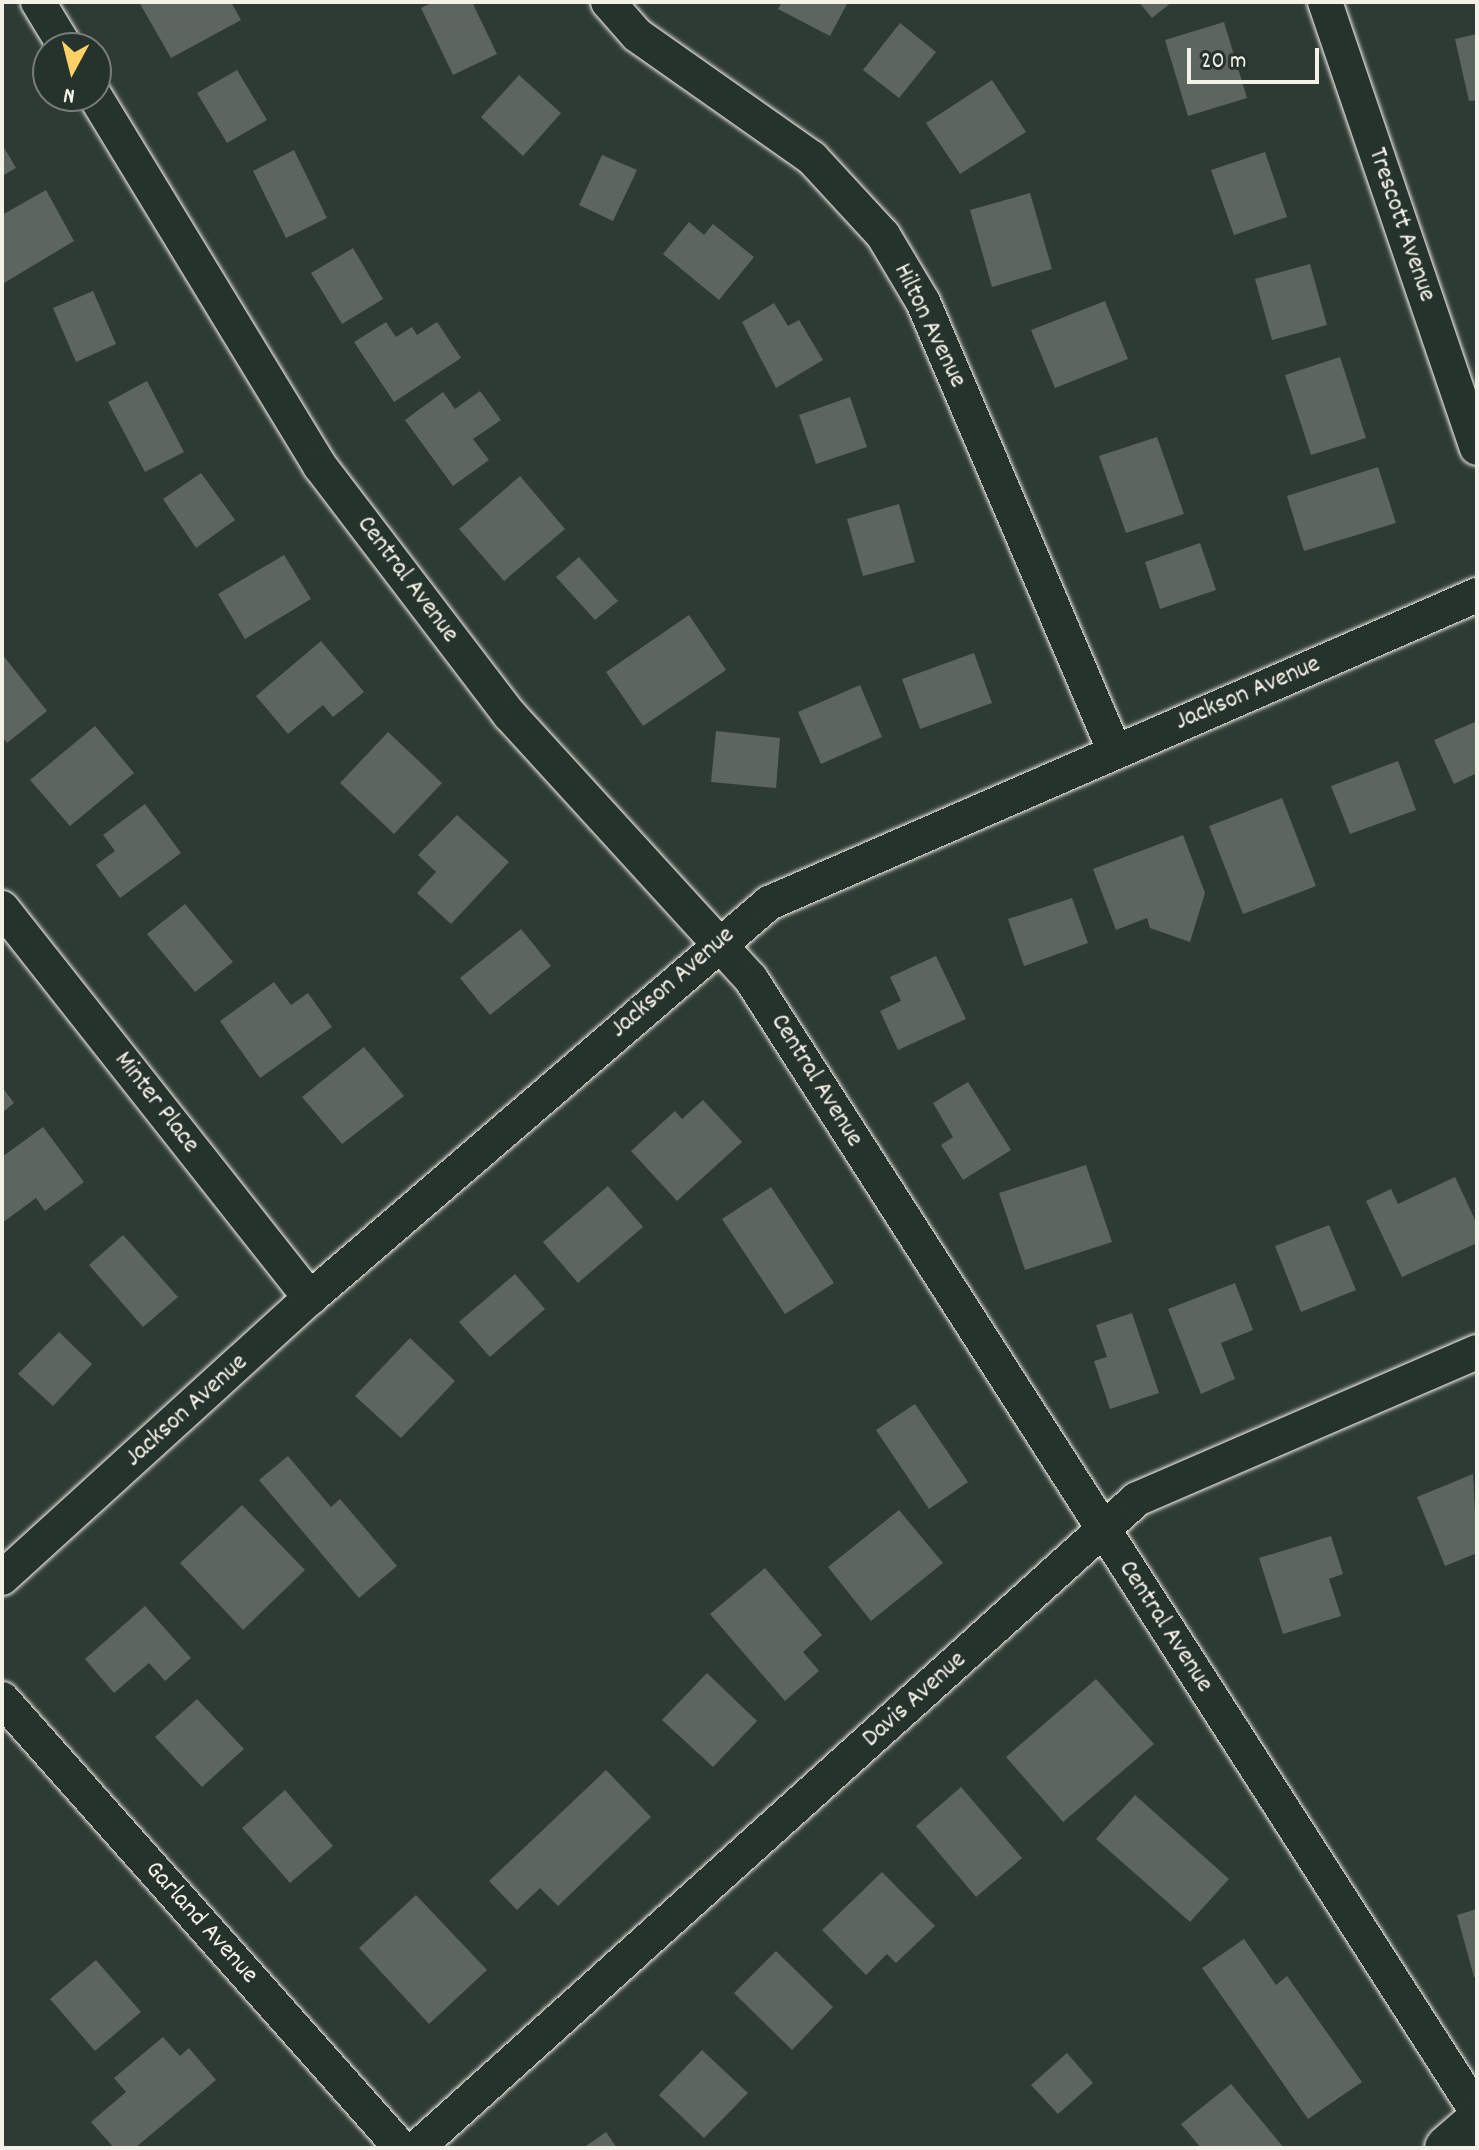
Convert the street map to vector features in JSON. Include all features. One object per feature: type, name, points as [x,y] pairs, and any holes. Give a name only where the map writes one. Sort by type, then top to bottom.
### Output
[{"type":"main road","points":[[1447,2148],[1477,2122]]},
{"type":"street","points":[[38,2],[56,32]]},
{"type":"street","name":"Hilton Avenue","points":[[608,2],[637,35],[812,158],[883,235],[923,302],[1115,752]]},
{"type":"street","name":"Trescott Avenue","points":[[1325,2],[1477,448]]},
{"type":"street","name":"Central Avenue","points":[[105,112],[320,466],[510,715],[751,979],[1477,2112]]},
{"type":"street","name":"Jackson Avenue","points":[[2,1578],[310,1298],[716,944],[769,903],[1477,595]]},
{"type":"street","name":"Minter Place","points":[[2,908],[310,1298]]},
{"type":"street","name":"Davis Avenue","points":[[417,2148],[1137,1499],[1477,1352]]},
{"type":"street","name":"Garland Avenue","points":[[2,1699],[401,2148]]},
{"type":"building","points":[[139,2],[231,2],[241,20],[171,58]]},
{"type":"building","points":[[433,2],[472,2],[497,54],[453,75],[421,8]]},
{"type":"building","points":[[782,2],[848,2],[830,36],[778,9]]},
{"type":"building","points":[[1139,2],[1172,2],[1152,18]]},
{"type":"building","points":[[1224,22],[1247,98],[1188,116],[1165,40]]},
{"type":"building","points":[[900,23],[936,52],[899,98],[863,70]]},
{"type":"building","points":[[1477,34],[1477,100],[1469,101],[1455,39]]},
{"type":"building","points":[[237,70],[267,120],[227,143],[197,93]]},
{"type":"building","points":[[519,75],[561,113],[523,156],[481,117]]},
{"type":"building","points":[[992,80],[1026,132],[960,174],[926,123]]},
{"type":"building","points":[[2,144],[16,168],[2,176]]},
{"type":"building","points":[[294,150],[327,218],[286,238],[253,171]]},
{"type":"building","points":[[1265,152],[1287,217],[1234,235],[1211,170]]},
{"type":"building","points":[[602,155],[637,170],[613,221],[579,205]]},
{"type":"building","points":[[46,190],[74,241],[4,283],[2,215]]},
{"type":"building","points":[[1030,193],[1052,269],[992,287],[970,210]]},
{"type":"building","points":[[689,222],[704,235],[713,224],[754,257],[719,300],[663,254]]},
{"type":"building","points":[[353,248],[383,299],[342,324],[311,273]]},
{"type":"building","points":[[1310,264],[1327,325],[1272,340],[1255,279]]},
{"type":"building","points":[[93,291],[116,344],[76,362],[53,308]]},
{"type":"building","points":[[1105,301],[1128,359],[1055,388],[1031,330]]},
{"type":"building","points":[[774,303],[788,326],[799,320],[823,360],[776,388],[742,322]]},
{"type":"building","points":[[386,322],[396,337],[412,327],[417,335],[437,322],[461,358],[394,402],[354,342]]},
{"type":"building","points":[[1340,357],[1366,438],[1311,455],[1285,375]]},
{"type":"building","points":[[147,381],[184,452],[145,472],[108,402]]},
{"type":"building","points":[[480,391],[501,420],[473,439],[489,460],[453,486],[405,420],[443,392],[455,409]]},
{"type":"building","points":[[850,397],[867,447],[816,464],[799,415]]},
{"type":"building","points":[[1157,437],[1184,514],[1126,533],[1099,456]]},
{"type":"building","points":[[1378,467],[1396,523],[1304,551],[1287,496]]},
{"type":"building","points":[[201,473],[235,520],[196,548],[163,499]]},
{"type":"building","points":[[520,476],[565,529],[504,581],[459,529]]},
{"type":"building","points":[[899,504],[915,562],[863,576],[847,519]]},
{"type":"building","points":[[1200,543],[1216,590],[1160,609],[1145,562]]},
{"type":"building","points":[[284,555],[311,599],[245,639],[218,594]]},
{"type":"building","points":[[579,557],[618,601],[595,620],[556,577]]},
{"type":"building","points":[[689,615],[726,670],[643,726],[606,672]]},
{"type":"building","points":[[321,641],[364,692],[333,717],[323,705],[288,734],[256,696]]},
{"type":"building","points":[[974,653],[992,703],[920,729],[902,679]]},
{"type":"building","points":[[2,654],[47,711],[7,743],[2,737]]},
{"type":"building","points":[[860,685],[882,737],[821,764],[798,712]]},
{"type":"building","points":[[1477,721],[1477,773],[1454,784],[1434,740]]},
{"type":"building","points":[[95,726],[134,773],[70,826],[30,780]]},
{"type":"building","points":[[716,731],[780,738],[776,788],[711,782]]},
{"type":"building","points":[[388,732],[442,783],[394,834],[340,783]]},
{"type":"building","points":[[1398,761],[1416,810],[1350,834],[1331,786]]},
{"type":"building","points":[[1282,798],[1316,886],[1243,914],[1209,826]]},
{"type":"building","points":[[145,804],[181,853],[120,898],[96,865],[115,851],[103,835]]},
{"type":"building","points":[[457,815],[509,862],[451,924],[417,893],[436,872],[418,855]]},
{"type":"building","points":[[1183,835],[1205,893],[1190,942],[1150,928],[1147,918],[1116,930],[1093,869]]},
{"type":"building","points":[[1072,898],[1088,943],[1024,966],[1008,919]]},
{"type":"building","points":[[185,904],[233,962],[195,992],[147,934]]},
{"type":"building","points":[[521,929],[551,966],[490,1015],[460,978]]},
{"type":"building","points":[[936,956],[966,1019],[898,1050],[880,1011],[901,1001],[890,977]]},
{"type":"building","points":[[274,982],[291,1005],[308,993],[332,1027],[260,1078],[220,1021]]},
{"type":"building","points":[[364,1047],[404,1096],[342,1144],[302,1097]]},
{"type":"building","points":[[968,1082],[1011,1150],[963,1180],[941,1145],[953,1137],[933,1103]]},
{"type":"building","points":[[2,1087],[14,1103],[2,1113]]},
{"type":"building","points":[[703,1100],[742,1142],[677,1201],[631,1151],[675,1111],[682,1119]]},
{"type":"building","points":[[43,1127],[84,1182],[45,1211],[36,1198],[2,1223],[2,1157]]},
{"type":"building","points":[[1086,1165],[1112,1242],[1025,1270],[999,1193]]},
{"type":"building","points":[[1455,1177],[1477,1224],[1477,1243],[1402,1277],[1366,1201],[1391,1189],[1398,1204]]},
{"type":"building","points":[[608,1186],[643,1227],[578,1283],[543,1242]]},
{"type":"building","points":[[771,1187],[834,1283],[785,1314],[722,1219]]},
{"type":"building","points":[[1329,1225],[1356,1290],[1301,1312],[1275,1246]]},
{"type":"building","points":[[123,1235],[178,1297],[143,1327],[89,1265]]},
{"type":"building","points":[[515,1274],[545,1309],[490,1357],[459,1322]]},
{"type":"building","points":[[1235,1283],[1253,1330],[1221,1343],[1235,1379],[1201,1394],[1168,1309]]},
{"type":"building","points":[[1132,1313],[1159,1393],[1110,1409],[1094,1361],[1107,1357],[1096,1325]]},
{"type":"building","points":[[59,1332],[92,1364],[53,1406],[18,1374]]},
{"type":"building","points":[[410,1338],[455,1381],[401,1438],[355,1396]]},
{"type":"building","points":[[915,1404],[968,1482],[929,1509],[876,1430]]},
{"type":"building","points":[[288,1456],[331,1507],[340,1499],[397,1566],[359,1598],[259,1480]]},
{"type":"building","points":[[1473,1474],[1477,1553],[1445,1566],[1417,1497]]},
{"type":"building","points":[[242,1505],[305,1570],[243,1630],[180,1563]]},
{"type":"building","points":[[899,1510],[943,1563],[871,1621],[828,1567]]},
{"type":"building","points":[[1331,1536],[1343,1574],[1329,1579],[1341,1616],[1283,1634],[1259,1558]]},
{"type":"building","points":[[765,1568],[822,1635],[803,1652],[819,1671],[785,1701],[710,1614]]},
{"type":"building","points":[[145,1606],[191,1658],[165,1681],[149,1663],[114,1693],[85,1659]]},
{"type":"building","points":[[707,1673],[757,1721],[713,1767],[662,1720]]},
{"type":"building","points":[[1096,1679],[1154,1744],[1063,1822],[1006,1757]]},
{"type":"building","points":[[197,1699],[244,1749],[202,1787],[155,1737]]},
{"type":"building","points":[[606,1770],[651,1817],[558,1906],[540,1888],[517,1910],[489,1881]]},
{"type":"building","points":[[961,1787],[1022,1858],[976,1897],[916,1826]]},
{"type":"building","points":[[285,1790],[333,1846],[290,1883],[242,1828]]},
{"type":"building","points":[[1135,1795],[1229,1879],[1190,1922],[1096,1839]]},
{"type":"building","points":[[882,1872],[935,1926],[896,1963],[887,1954],[866,1975],[822,1930]]},
{"type":"building","points":[[416,1895],[487,1970],[429,2024],[359,1948]]},
{"type":"building","points":[[1477,1909],[1477,1977],[1474,1977],[1457,1915]]},
{"type":"building","points":[[1244,1939],[1276,1985],[1287,1976],[1362,2082],[1308,2119],[1202,1968]]},
{"type":"building","points":[[776,1951],[833,2007],[792,2050],[734,1993]]},
{"type":"building","points":[[96,1960],[141,2012],[95,2051],[50,1999]]},
{"type":"building","points":[[163,2037],[180,2056],[189,2048],[216,2080],[135,2148],[114,2148],[91,2122],[126,2092],[114,2078]]},
{"type":"building","points":[[702,2050],[748,2093],[704,2138],[659,2095]]},
{"type":"building","points":[[1067,2053],[1093,2083],[1058,2114],[1031,2085]]},
{"type":"building","points":[[1231,2084],[1284,2148],[1201,2148],[1181,2124]]},
{"type":"building","points":[[606,2132],[617,2148],[583,2148]]}]
